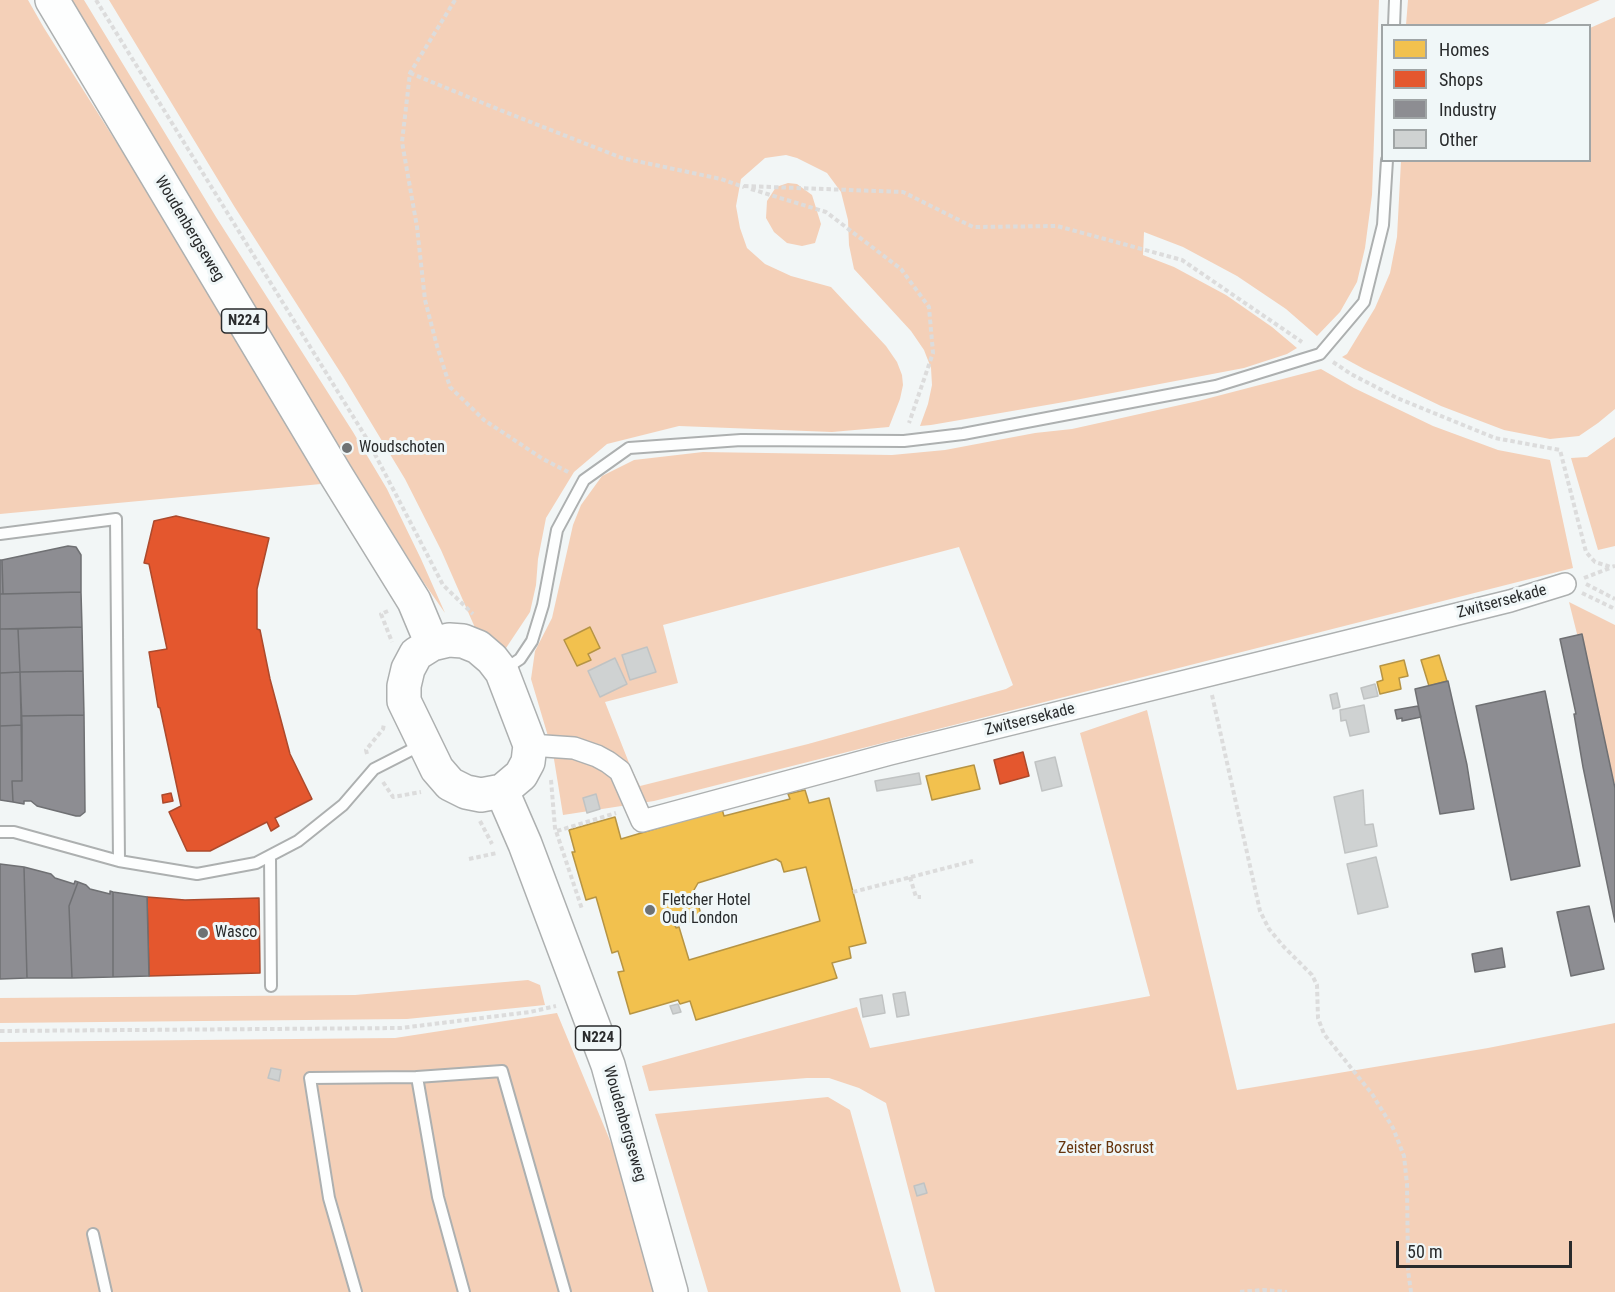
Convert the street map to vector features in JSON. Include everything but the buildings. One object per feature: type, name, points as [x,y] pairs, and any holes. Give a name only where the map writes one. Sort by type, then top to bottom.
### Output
[{"type":"main road","name":"Woudenbergseweg","points":[[52,0],[414,601],[432,644]]},
{"type":"main road","points":[[449,640],[463,641],[478,647],[502,672],[539,746],[521,775],[502,791],[481,795],[466,792],[450,784],[437,770],[424,743],[404,700],[408,669],[417,654],[432,644],[449,640]]},
{"type":"main road","name":"Woudenbergseweg","points":[[502,791],[525,844],[608,1065],[671,1292]]},
{"type":"street","name":"Zwitsersekade","points":[[642,821],[890,754],[1498,604],[1565,584]]},
{"type":"street","points":[[539,746],[574,748],[608,762],[620,771],[642,821]]},
{"type":"lane","points":[[1394,24],[1395,0]]},
{"type":"lane","points":[[502,672],[520,659],[532,641],[543,605],[557,530],[584,480],[629,448],[741,440],[903,441],[963,434],[1216,386],[1320,354],[1364,302],[1383,225],[1387,162]]},
{"type":"lane","points":[[0,534],[116,519],[119,861]]},
{"type":"lane","points":[[0,832],[14,832],[119,861],[197,874],[256,863],[298,841],[343,805],[374,769],[424,743]]},
{"type":"lane","points":[[270,856],[271,986]]},
{"type":"lane","points":[[356,1292],[329,1198],[310,1078],[417,1077],[502,1071],[565,1292]]},
{"type":"lane","points":[[417,1077],[438,1197],[464,1292]]},
{"type":"lane","points":[[93,1234],[106,1292]]},
{"type":"path","points":[[96,0],[367,439],[443,585]]},
{"type":"path","points":[[455,0],[410,73],[402,142],[417,227],[425,300],[437,346],[450,387],[484,420],[543,459],[584,480]]},
{"type":"path","points":[[410,73],[622,158],[721,179],[826,212],[900,269],[929,307],[933,353],[903,441]]},
{"type":"path","points":[[744,186],[903,192],[973,227],[1057,226],[1182,260],[1351,374],[1397,398],[1495,438],[1560,450],[1586,552],[1595,562],[1613,566]]},
{"type":"path","points":[[1613,566],[1577,580],[1615,599]]},
{"type":"path","points":[[1565,584],[1615,609]]},
{"type":"path","points":[[1208,676],[1260,911],[1269,929],[1312,975],[1317,985],[1318,1018],[1324,1034],[1372,1094],[1393,1128],[1404,1156],[1407,1184],[1408,1270],[1412,1292]]},
{"type":"path","points":[[539,746],[556,831],[585,918]]},
{"type":"path","points":[[556,831],[615,813],[642,821]]},
{"type":"path","points":[[469,859],[497,853]]},
{"type":"path","points":[[853,892],[973,861]]},
{"type":"path","points":[[910,877],[916,897],[921,897]]},
{"type":"path","points":[[0,1030],[401,1028],[530,1012],[584,1000]]},
{"type":"path","points":[[1240,1292],[1263,1290],[1287,1292]]},
{"type":"green space","points":[[0,0],[28,0],[163,216],[321,484],[0,514]]},
{"type":"green space","points":[[64,0],[84,0],[216,217],[353,432],[387,489],[445,613],[420,577],[300,384]]},
{"type":"green space","points":[[109,0],[1379,0],[1372,195],[1365,248],[1357,282],[1340,312],[1317,336],[1286,309],[1237,276],[1183,247],[1144,232],[1143,255],[1174,267],[1226,295],[1272,327],[1297,348],[1287,354],[1244,368],[1070,401],[920,426],[932,385],[931,368],[924,350],[911,331],[854,269],[849,245],[848,220],[841,192],[827,173],[797,158],[786,155],[765,158],[741,179],[736,206],[747,248],[765,264],[791,276],[831,287],[886,346],[897,362],[903,385],[889,427],[832,432],[679,426],[607,444],[574,472],[546,518],[530,612],[502,654],[483,646],[441,550],[405,479],[344,378],[234,206]]},
{"type":"green space","points":[[1408,0],[1600,0],[1544,24],[1406,24]]},
{"type":"green space","points":[[1615,17],[1615,409],[1579,436],[1550,439],[1504,430],[1441,406],[1342,357],[1347,354],[1375,308],[1390,273],[1397,237],[1401,162],[1591,162],[1591,28]]},
{"type":"green space","points":[[788,183],[797,184],[812,195],[821,224],[815,243],[802,246],[787,243],[774,232],[766,218],[767,201],[776,187]]},
{"type":"green space","points":[[1321,369],[1354,388],[1433,426],[1498,450],[1550,460],[1573,568],[654,801],[563,815],[553,753],[531,679],[535,651],[552,618],[573,525],[581,505],[602,476],[634,460],[703,452],[892,455],[945,450],[1035,433],[1072,429],[1198,401]],"holes":[[[959,547],[1013,685],[1006,689],[808,744],[640,786],[605,702],[678,683],[663,625]]]},
{"type":"green space","points":[[1615,437],[1615,546],[1598,550],[1571,458],[1587,457]]},
{"type":"green space","points":[[1569,602],[1615,625],[1615,785]]},
{"type":"green space","name":"Zeister Bosrust","points":[[1147,710],[1237,1090],[1488,1048],[1615,1023],[1615,1292],[935,1292],[886,1103],[859,1088],[829,1078],[649,1091],[642,1066],[857,1007],[870,1048],[1150,996],[1080,733]]},
{"type":"green space","points":[[528,980],[540,985],[545,1005],[407,1019],[0,1023],[0,998],[355,995]]},
{"type":"green space","points":[[557,1013],[626,1179],[654,1292],[0,1292],[0,1042],[395,1038]]},
{"type":"green space","points":[[828,1097],[850,1110],[901,1292],[708,1292],[655,1114]]},
{"type":"place","name":"Woudschoten","points":[[347,448]]},
{"type":"place","name":"Fletcher Hotel Oud London","points":[[650,910]]},
{"type":"place","name":"Wasco","points":[[203,933]]}]
